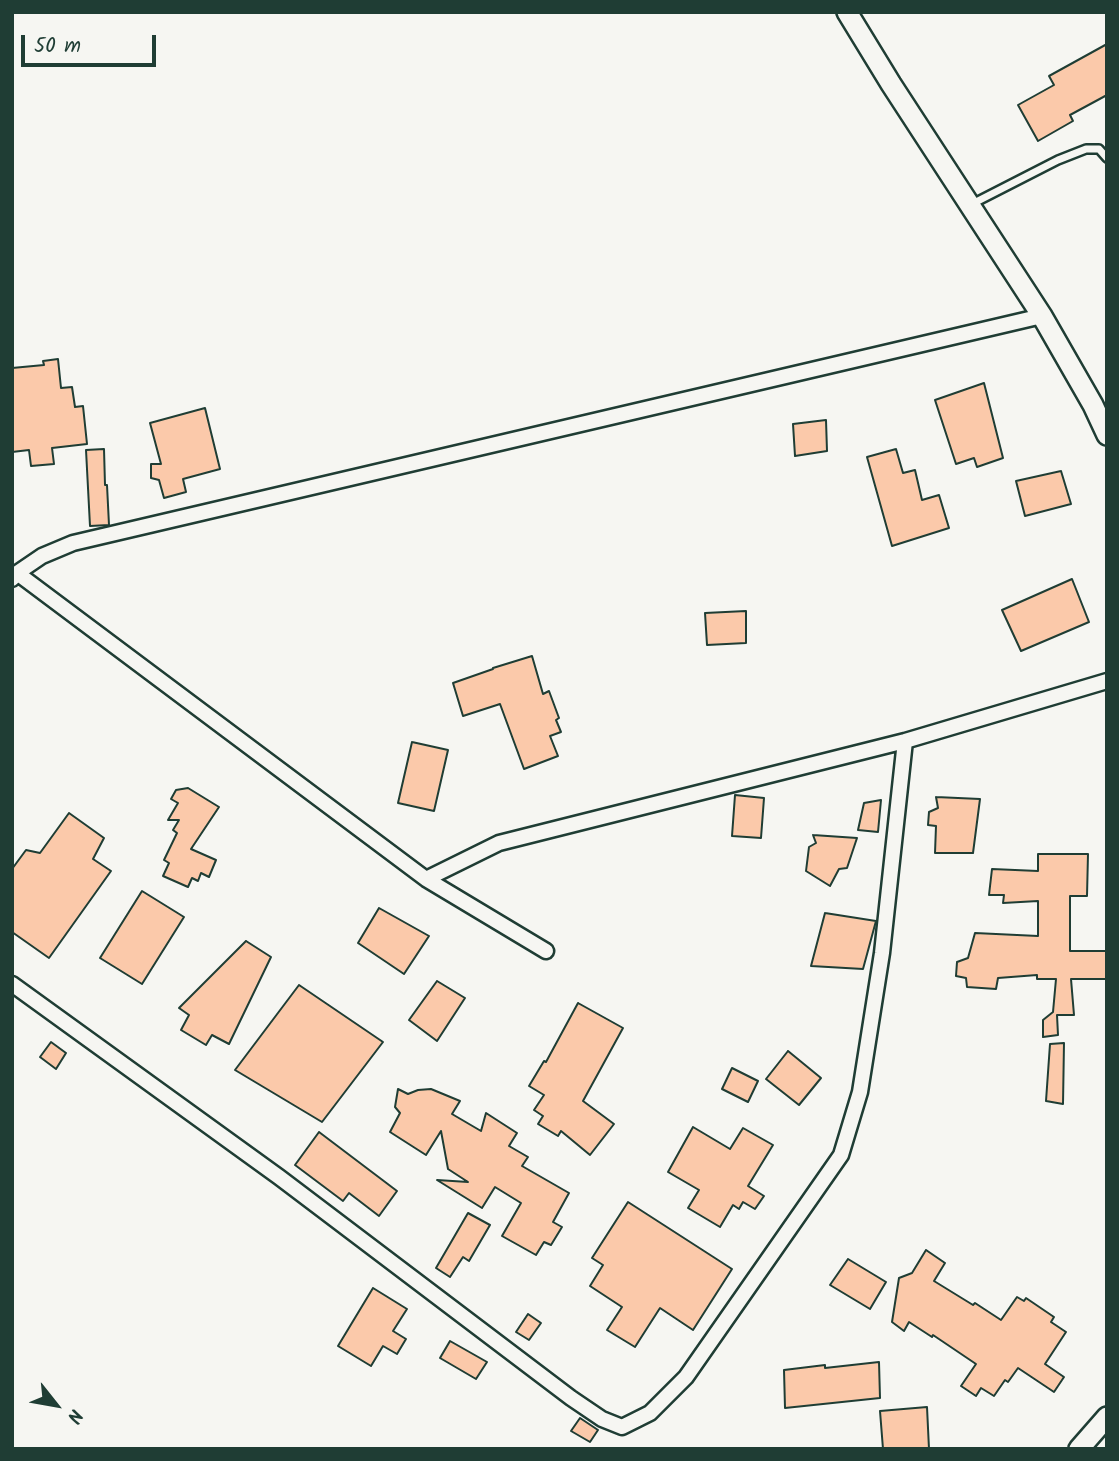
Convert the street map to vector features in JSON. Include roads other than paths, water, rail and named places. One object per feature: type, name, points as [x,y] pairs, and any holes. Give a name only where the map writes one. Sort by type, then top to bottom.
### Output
[{"type":"main road","points":[[847,12],[1042,316],[1107,435]]},
{"type":"main road","points":[[1079,1449],[1107,1417]]},
{"type":"street","points":[[546,951],[426,879],[15,576],[41,556],[73,543],[1042,316]]},
{"type":"street","points":[[426,879],[499,843],[905,741],[1107,681]]},
{"type":"street","points":[[12,984],[279,1177],[571,1398],[602,1419],[622,1427],[650,1413],[686,1377],[841,1155],[860,1092],[880,965],[905,741]]},
{"type":"lane","points":[[970,205],[1058,160],[1086,149],[1099,149],[1107,158]]}]
